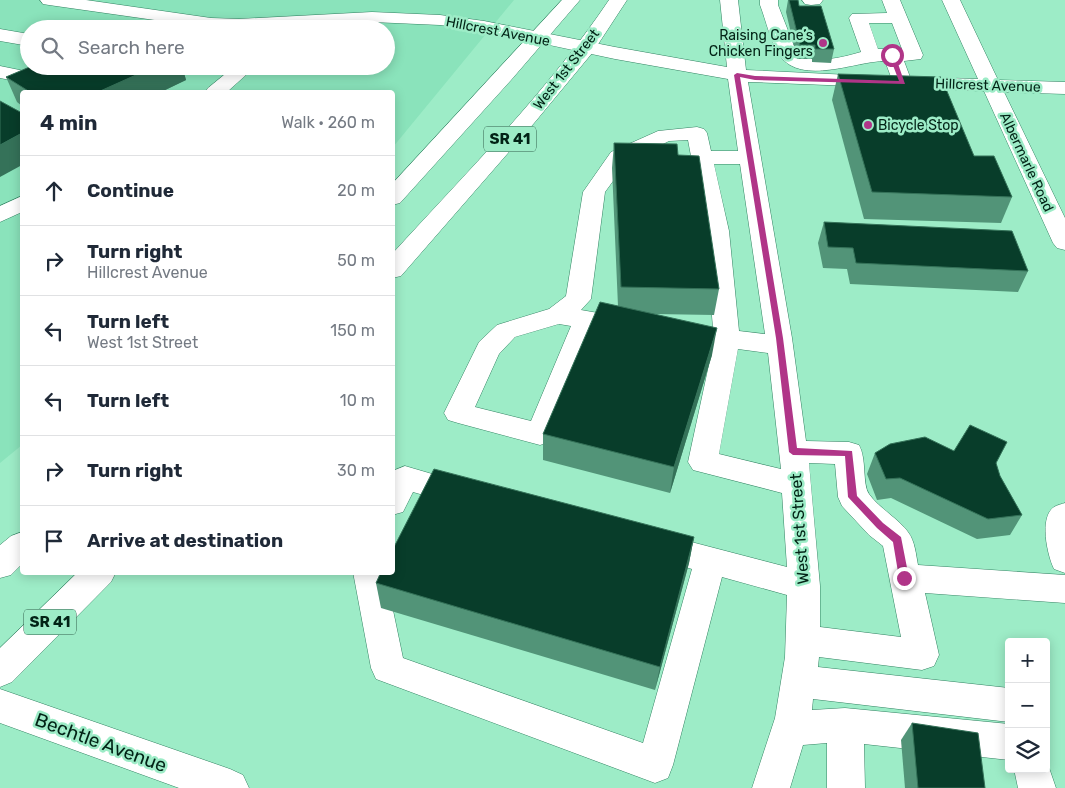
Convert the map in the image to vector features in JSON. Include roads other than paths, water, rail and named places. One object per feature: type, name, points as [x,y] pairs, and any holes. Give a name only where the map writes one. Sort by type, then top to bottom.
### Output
[{"type":"street","name":"Hillcrest Avenue","points":[[49,0],[154,20]]},
{"type":"street","points":[[161,20],[192,0]]},
{"type":"street","name":"SR 41","points":[[395,195],[539,38],[571,0]]},
{"type":"street","name":"West 1st Street","points":[[395,267],[528,118],[586,48],[618,0]]},
{"type":"street","name":"West 1st Street","points":[[729,0],[737,75],[780,345],[797,486],[804,586],[798,681],[790,729],[771,788]]},
{"type":"street","points":[[769,0],[769,5],[788,54],[793,60],[817,64],[841,64],[871,55],[914,56],[891,0]]},
{"type":"street","name":"Albermarle Road","points":[[951,0],[1065,243]]},
{"type":"street","name":"Hillcrest Avenue","points":[[362,20],[407,17],[484,26],[586,48],[755,78],[1065,88]]},
{"type":"street","points":[[871,55],[858,18],[898,18]]},
{"type":"street","points":[[0,35],[20,38]]},
{"type":"street","points":[[892,55],[903,82]]},
{"type":"street","points":[[0,72],[41,80],[52,75]]},
{"type":"street","points":[[218,90],[237,75]]},
{"type":"street","points":[[558,316],[578,298],[594,192],[619,157],[664,135],[697,133],[717,231],[727,339],[703,462],[797,486]]},
{"type":"street","points":[[702,158],[750,157]]},
{"type":"street","points":[[0,215],[20,204]]},
{"type":"street","points":[[586,320],[540,434],[458,413],[488,348],[506,331],[558,316],[780,345]]},
{"type":"street","points":[[793,452],[849,453],[853,497],[880,526],[897,540],[922,655],[802,640]]},
{"type":"street","points":[[395,497],[405,478],[490,502]]},
{"type":"street","points":[[1065,515],[1060,521],[1065,560]]},
{"type":"street","points":[[624,538],[804,586]]},
{"type":"street","points":[[0,565],[20,547]]},
{"type":"street","points":[[370,575],[388,668],[655,765],[710,561]]},
{"type":"street","name":"SR 41","points":[[0,671],[97,575]]},
{"type":"street","points":[[904,578],[1065,589]]},
{"type":"street","points":[[866,648],[874,692]]},
{"type":"street","points":[[798,681],[874,692],[1005,705]]},
{"type":"street","name":"Bechtle Avenue","points":[[0,706],[230,788]]},
{"type":"street","points":[[845,725],[846,788]]},
{"type":"street","points":[[790,729],[845,725],[1005,742]]},
{"type":"street","points":[[1033,773],[1037,788]]},
{"type":"place","name":"Raising Cane’s Chicken Fingers","points":[[823,43]]},
{"type":"place","name":"Bicycle Stop","points":[[868,125]]}]
